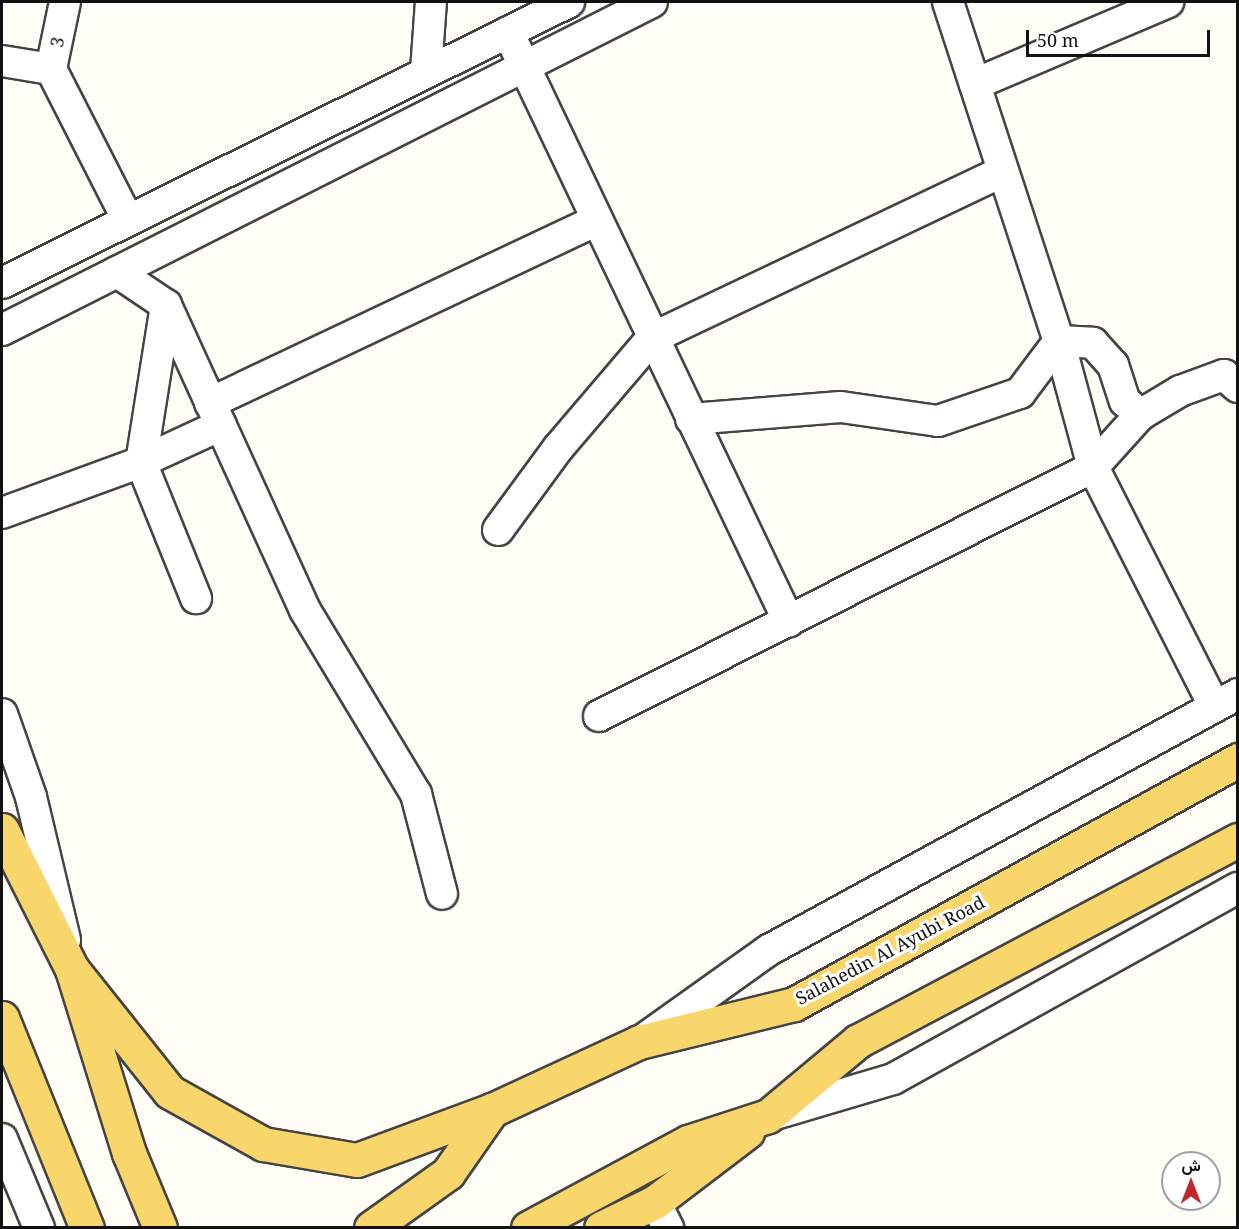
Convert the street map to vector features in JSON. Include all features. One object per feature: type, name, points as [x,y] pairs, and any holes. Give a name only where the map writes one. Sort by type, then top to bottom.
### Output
[{"type":"main road","name":"Salahedin Al Ayubi Road","points":[[72,969],[170,1092],[263,1144],[357,1160],[492,1110],[639,1042],[794,1004],[1238,760]]},
{"type":"main road","points":[[2,830],[72,969],[129,1152],[160,1227]]},
{"type":"main road","points":[[601,1227],[662,1215],[768,1116],[858,1041],[1238,840]]},
{"type":"main road","points":[[2,1018],[87,1227]]},
{"type":"main road","points":[[371,1227],[448,1173],[492,1110]]},
{"type":"main road","points":[[528,1227],[688,1142],[768,1116]]},
{"type":"main road","points":[[63,1167],[100,1214],[106,1227]]},
{"type":"street","name":"3","points":[[2,61],[51,69],[65,2]]},
{"type":"street","points":[[426,71],[431,2]]},
{"type":"street","points":[[2,283],[569,2]]},
{"type":"street","points":[[2,330],[652,2]]},
{"type":"street","points":[[639,1042],[769,950],[1226,700],[1093,467],[1059,341],[948,2]]},
{"type":"street","points":[[975,84],[1168,2]]},
{"type":"street","points":[[508,32],[595,221],[789,622]]},
{"type":"street","points":[[51,69],[128,220]]},
{"type":"street","points":[[498,530],[559,447],[652,338],[1002,172]]},
{"type":"street","points":[[2,513],[141,462],[216,414],[595,221]]},
{"type":"street","points":[[117,272],[166,305],[305,610],[416,794],[442,894]]},
{"type":"street","points":[[166,305],[141,462],[196,598]]},
{"type":"street","points":[[1059,341],[1093,343],[1113,365],[1125,401],[1140,415]]},
{"type":"street","points":[[691,419],[841,407],[938,421],[1020,393],[1059,341]]},
{"type":"street","points":[[599,716],[1093,467],[1140,415],[1180,392],[1224,375],[1238,387]]},
{"type":"street","points":[[2,714],[31,797],[72,969]]},
{"type":"street","points":[[768,1116],[893,1079],[1238,888]]},
{"type":"street","points":[[2,1139],[39,1227]]}]
